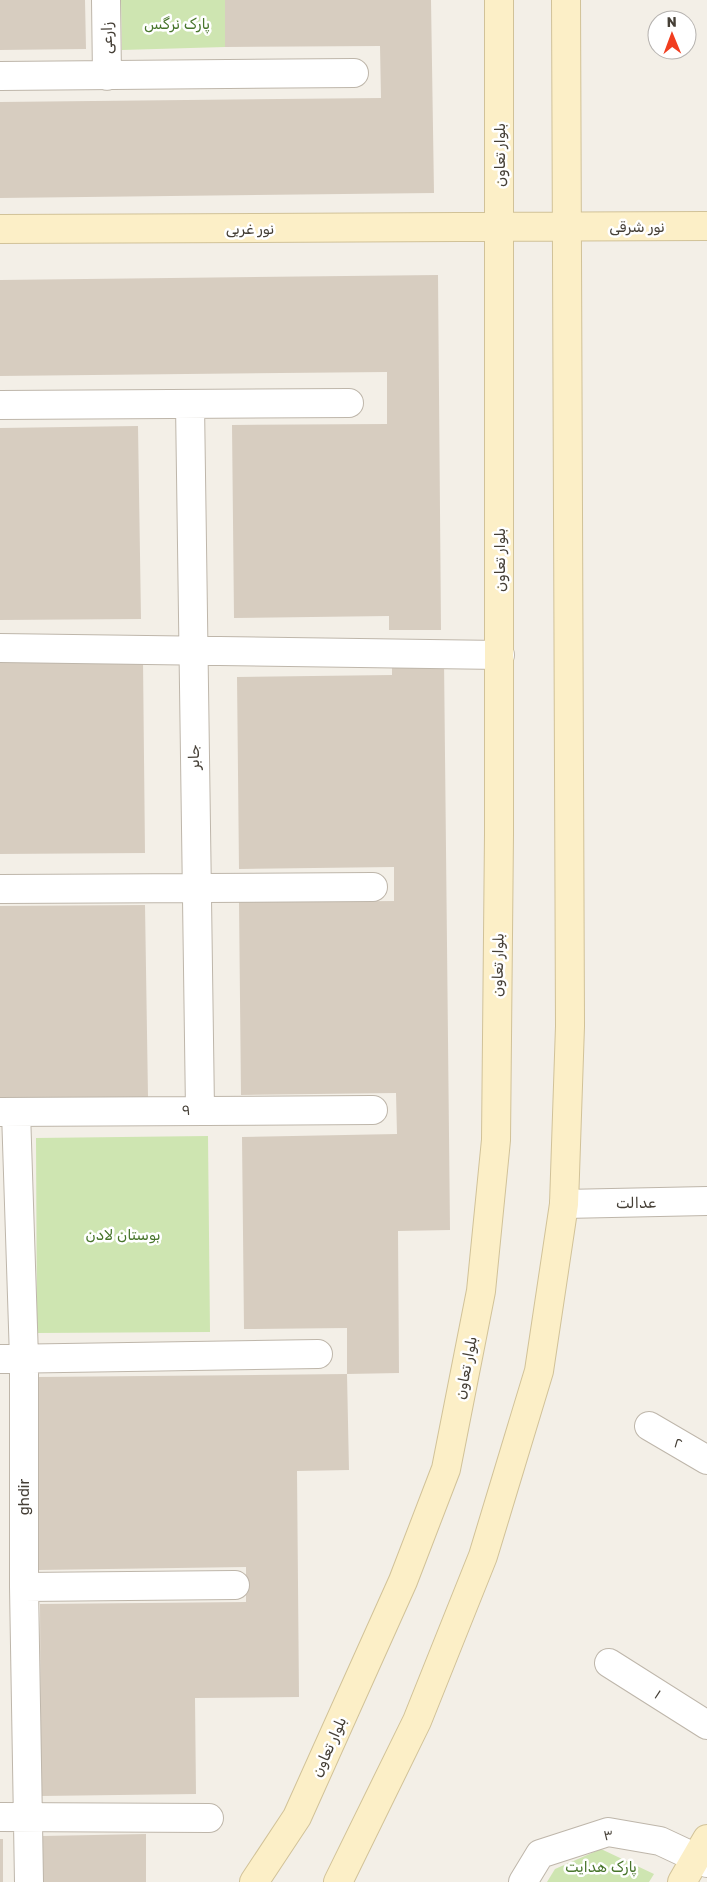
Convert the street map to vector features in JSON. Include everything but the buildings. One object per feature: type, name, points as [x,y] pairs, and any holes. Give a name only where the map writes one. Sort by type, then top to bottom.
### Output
[{"type":"main road","name":"بلوار تعاون","points":[[254,1882],[297,1817],[391,1608],[446,1469],[481,1291],[496,1140],[500,655],[499,0]]},
{"type":"main road","points":[[338,1882],[417,1721],[483,1556],[539,1371],[564,1204],[570,1026],[566,0]]},
{"type":"main road","name":"نور شرقی","points":[[500,228],[707,226]]},
{"type":"main road","name":"نور غربی","points":[[0,229],[500,228]]},
{"type":"main road","points":[[682,1882],[704,1853]]},
{"type":"street","name":"زارعی","points":[[106,0],[107,76]]},
{"type":"street","points":[[0,76],[354,73]]},
{"type":"street","points":[[0,405],[348,403]]},
{"type":"street","name":"جابر","points":[[190,404],[200,1110]]},
{"type":"street","points":[[0,648],[192,649],[500,655]]},
{"type":"street","points":[[0,889],[372,887]]},
{"type":"street","name":"۹","points":[[8,1112],[373,1110]]},
{"type":"street","name":"ghdir","points":[[8,1112],[12,1359],[24,1587],[30,1882]]},
{"type":"street","name":"عدالت","points":[[564,1204],[707,1201]]},
{"type":"street","points":[[12,1359],[318,1354]]},
{"type":"street","name":"۲","points":[[649,1426],[707,1460]]},
{"type":"street","points":[[24,1587],[235,1585]]},
{"type":"street","name":"۱","points":[[609,1663],[707,1726]]},
{"type":"street","points":[[0,1817],[209,1818]]},
{"type":"street","name":"۳","points":[[523,1882],[540,1854],[608,1832],[660,1841],[704,1853]]},
{"type":"green space","name":"پارک نرگس","points":[[121,0],[225,0],[225,47],[122,50]]},
{"type":"green space","name":"بوستان لادن","points":[[208,1136],[210,1332],[37,1333],[36,1138]]},
{"type":"green space","name":"پارک‌ هدایت","points":[[601,1849],[654,1874],[649,1882],[547,1882],[555,1869]]}]
